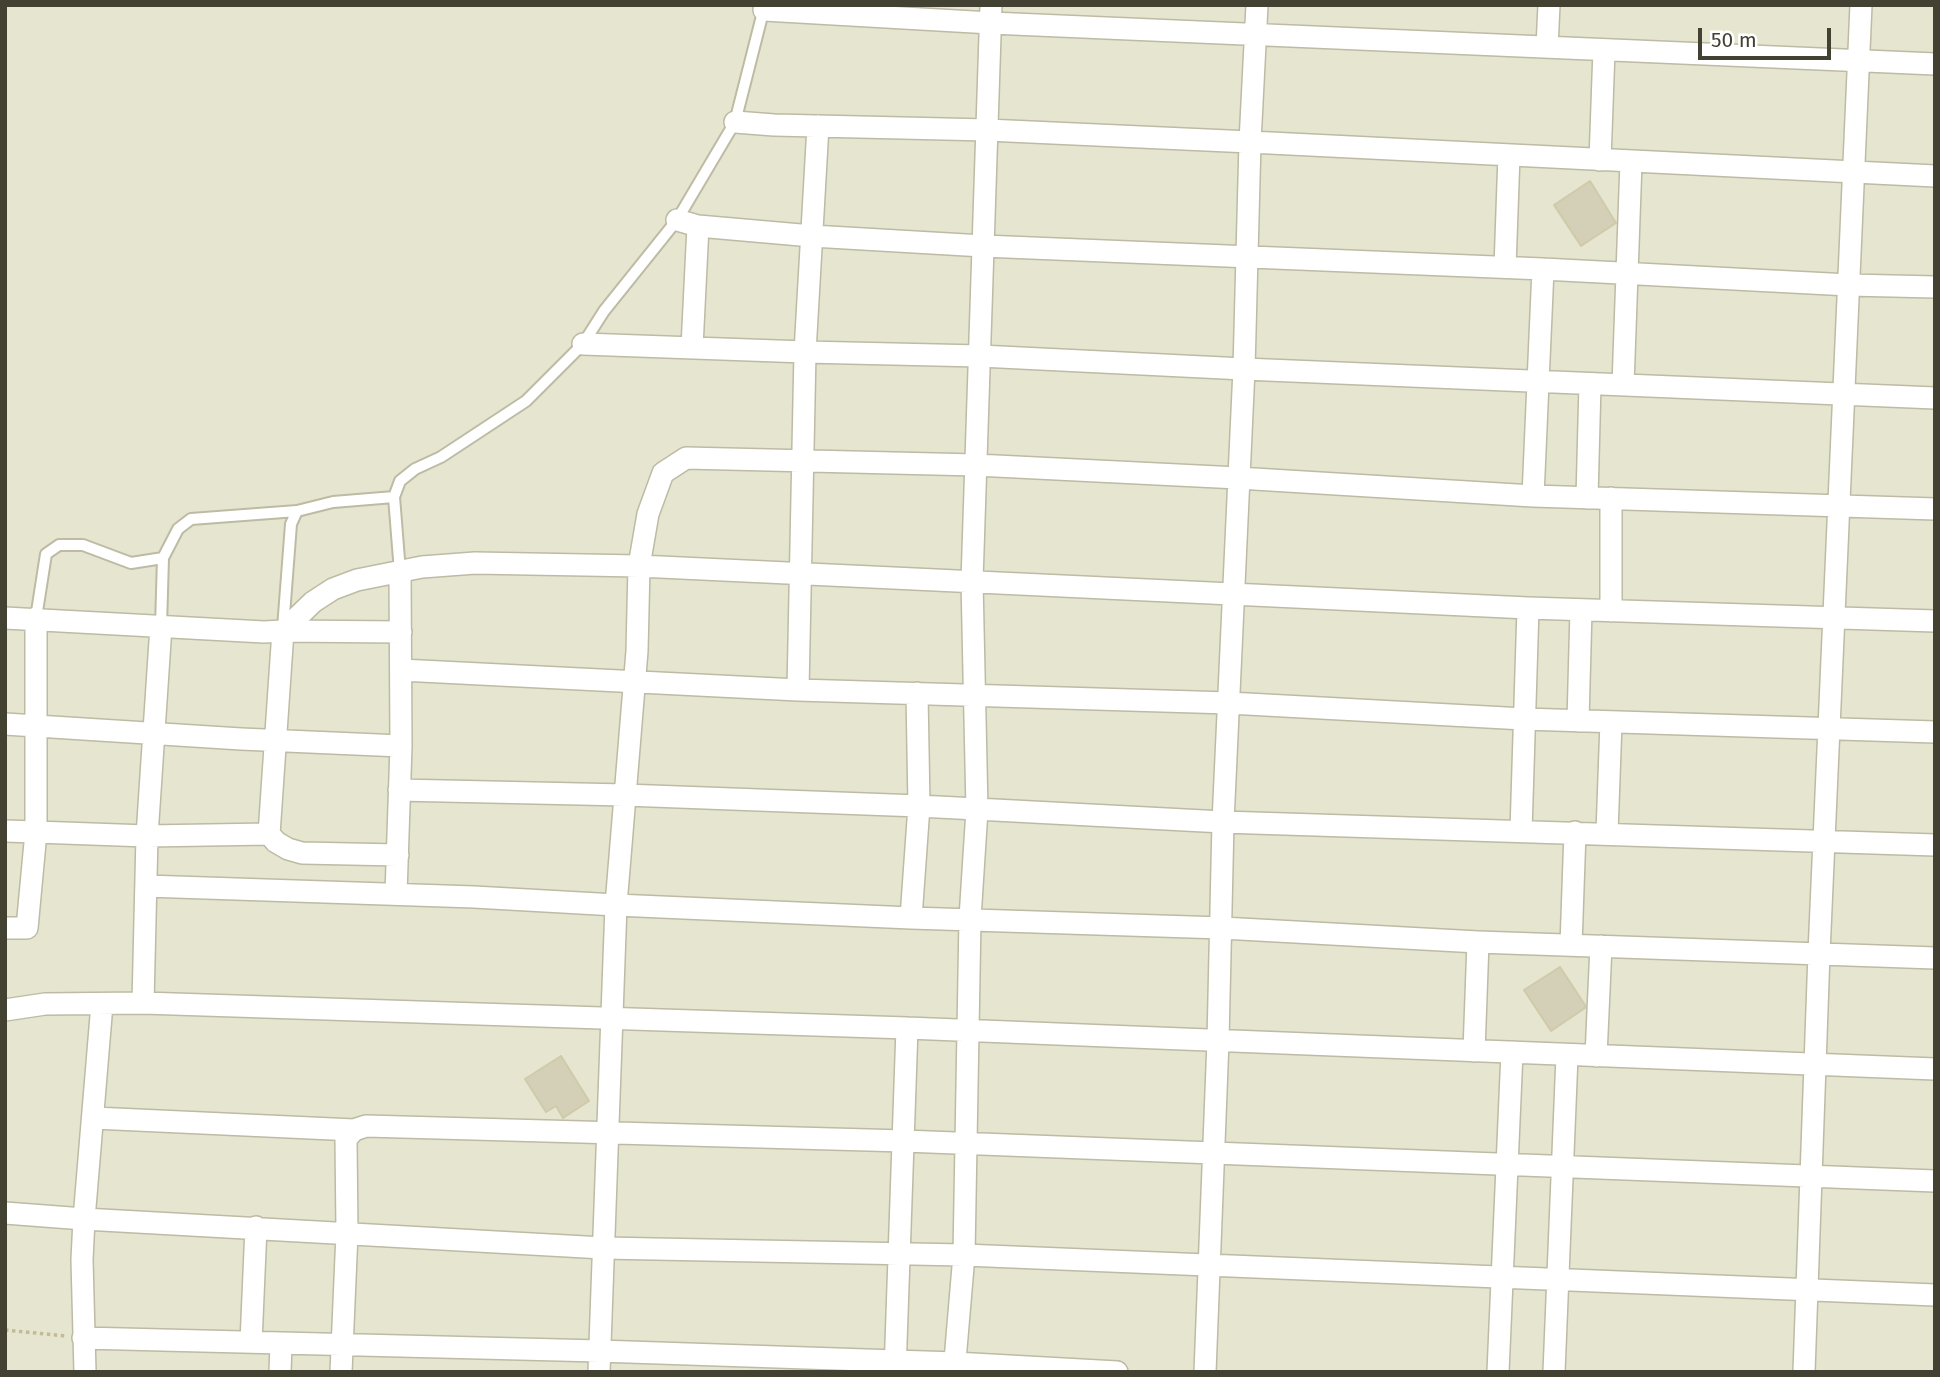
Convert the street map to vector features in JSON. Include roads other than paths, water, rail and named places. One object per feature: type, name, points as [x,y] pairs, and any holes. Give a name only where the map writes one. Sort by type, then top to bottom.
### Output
[{"type":"street","points":[[1205,1372],[1222,928],[1223,822],[1244,369],[1250,142],[1257,5]]},
{"type":"street","points":[[1547,47],[1549,5]]},
{"type":"street","points":[[1804,1372],[1819,953],[1861,5]]},
{"type":"street","points":[[765,8],[991,14],[1256,33],[1935,64]]},
{"type":"street","points":[[955,1367],[964,1255],[970,919],[977,810],[972,582],[991,14]]},
{"type":"street","points":[[1600,160],[1604,50]]},
{"type":"street","points":[[735,122],[1250,142],[1935,176]]},
{"type":"street","points":[[797,690],[805,352],[818,126]]},
{"type":"street","points":[[1505,267],[1509,155]]},
{"type":"street","points":[[1623,385],[1631,162]]},
{"type":"street","points":[[677,220],[698,226],[812,236],[983,246],[1935,287]]},
{"type":"street","points":[[692,347],[698,226]]},
{"type":"street","points":[[1534,496],[1543,269]]},
{"type":"street","points":[[583,344],[980,356],[1935,398]]},
{"type":"street","points":[[1587,498],[1590,384]]},
{"type":"street","points":[[599,1361],[610,1019],[616,905],[634,683],[639,566],[648,514],[663,473],[686,458],[976,466],[1534,496],[1935,509]]},
{"type":"street","points":[[1611,498],[1611,611]]},
{"type":"street","points":[[398,855],[302,853],[288,849],[269,834],[282,631],[313,602],[333,589],[357,580],[422,567],[475,563],[639,566],[1528,608],[1935,621]]},
{"type":"street","points":[[396,894],[401,746],[400,572]]},
{"type":"street","points":[[1521,831],[1528,608]]},
{"type":"street","points":[[1578,721],[1581,610]]},
{"type":"street","points":[[5,618],[282,631],[401,632]]},
{"type":"street","points":[[5,928],[27,928],[36,832],[36,618]]},
{"type":"street","points":[[143,1003],[147,836],[156,733],[161,626]]},
{"type":"street","points":[[401,670],[797,690],[1229,703],[1524,719],[1935,732]]},
{"type":"street","points":[[911,918],[919,806],[917,693]]},
{"type":"street","points":[[1607,833],[1611,722]]},
{"type":"street","points":[[5,724],[401,746]]},
{"type":"street","points":[[399,790],[625,795],[919,806],[1223,822],[1935,845]]},
{"type":"street","points":[[5,831],[147,836],[269,834]]},
{"type":"street","points":[[1571,945],[1575,832]]},
{"type":"street","points":[[146,886],[396,894],[911,918],[1222,928],[1478,942],[1935,958]]},
{"type":"street","points":[[1474,1051],[1478,942]]},
{"type":"street","points":[[1596,1056],[1601,946]]},
{"type":"street","points":[[5,1010],[45,1004],[143,1003],[907,1028],[1935,1069]]},
{"type":"street","points":[[85,1372],[82,1260],[102,1004]]},
{"type":"street","points":[[895,1367],[907,1028]]},
{"type":"street","points":[[1498,1372],[1513,1052]]},
{"type":"street","points":[[1554,1372],[1567,1056]]},
{"type":"street","points":[[94,1118],[354,1129],[366,1126],[904,1141],[1935,1181]]},
{"type":"street","points":[[341,1372],[347,1233],[346,1139],[354,1129]]},
{"type":"street","points":[[5,1213],[603,1248],[964,1255],[1935,1295]]},
{"type":"street","points":[[251,1342],[256,1227]]},
{"type":"street","points":[[83,1338],[343,1345],[599,1361],[1116,1372]]},
{"type":"street","points":[[280,1372],[281,1344]]},
{"type":"lane","points":[[400,572],[394,497],[400,481],[526,401],[583,344],[604,311],[677,220],[735,122],[765,8]]},
{"type":"lane","points":[[161,626],[163,558],[178,529],[191,519],[297,511],[333,502],[394,497]]},
{"type":"lane","points":[[282,631],[291,524],[297,511]]},
{"type":"lane","points":[[36,618],[46,554],[59,545],[83,545],[131,563],[163,558]]}]
